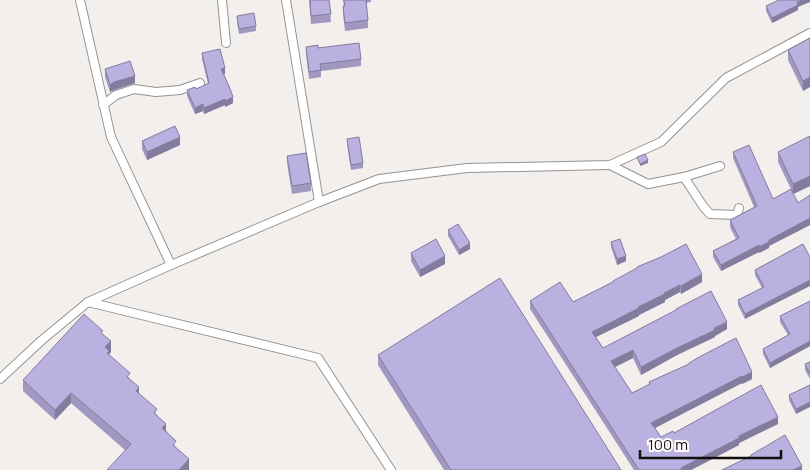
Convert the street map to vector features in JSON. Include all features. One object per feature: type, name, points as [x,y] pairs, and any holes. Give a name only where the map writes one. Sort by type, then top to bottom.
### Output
[{"type":"street","points":[[80,0],[111,137],[171,265]]},
{"type":"street","points":[[222,0],[226,43]]},
{"type":"street","points":[[286,0],[319,202]]},
{"type":"street","points":[[0,379],[42,340],[88,302],[319,202],[379,179],[467,168],[610,165],[661,142],[726,78],[810,33]]},
{"type":"street","points":[[103,105],[116,95],[134,90],[156,92],[180,90],[200,84]]},
{"type":"street","points":[[610,165],[648,184],[684,177],[720,166]]},
{"type":"street","points":[[684,177],[710,214],[737,215],[739,208]]},
{"type":"street","points":[[88,302],[318,358],[391,470]]},
{"type":"building","points":[[310,0],[329,0],[331,14],[311,16]]},
{"type":"building","points":[[344,0],[366,0],[368,20],[345,23]]},
{"type":"building","points":[[779,0],[802,0],[797,2],[798,5],[772,18],[766,6]]},
{"type":"building","points":[[254,13],[256,26],[239,29],[237,16]]},
{"type":"building","points":[[810,38],[810,77],[803,81],[788,50]]},
{"type":"building","points":[[359,43],[361,59],[320,64],[321,70],[309,72],[306,47],[318,45],[318,48]]},
{"type":"building","points":[[220,49],[225,68],[221,69],[233,97],[204,108],[203,104],[195,108],[187,90],[195,87],[196,89],[209,83],[202,53]]},
{"type":"building","points":[[130,61],[135,76],[110,85],[105,69]]},
{"type":"building","points":[[175,126],[180,137],[147,152],[142,141]]},
{"type":"building","points":[[810,136],[810,176],[793,184],[778,152]]},
{"type":"building","points":[[359,137],[363,163],[351,165],[347,139]]},
{"type":"building","points":[[749,145],[773,199],[791,189],[798,203],[810,195],[810,218],[769,240],[769,242],[759,247],[759,245],[721,265],[713,251],[739,238],[730,220],[757,206],[733,152]]},
{"type":"building","points":[[306,153],[311,183],[292,186],[287,156]]},
{"type":"building","points":[[645,154],[648,160],[640,164],[637,157]]},
{"type":"building","points":[[458,224],[470,243],[459,250],[448,230]]},
{"type":"building","points":[[436,239],[445,256],[420,270],[411,253]]},
{"type":"building","points":[[620,239],[626,256],[617,259],[611,242]]},
{"type":"building","points":[[686,244],[702,274],[592,332],[603,348],[711,291],[727,322],[714,328],[715,330],[641,367],[633,350],[611,361],[632,393],[650,384],[649,382],[689,364],[736,338],[752,372],[651,423],[661,437],[673,431],[674,433],[761,385],[778,417],[681,468],[682,470],[639,470],[530,301],[560,282],[573,302],[613,282],[637,267]]},
{"type":"building","points":[[803,244],[810,257],[810,280],[745,314],[738,300],[764,287],[755,270]]},
{"type":"building","points":[[500,278],[621,470],[451,470],[378,355]]},
{"type":"building","points":[[810,301],[810,341],[770,363],[763,349],[790,334],[780,316]]},
{"type":"building","points":[[84,314],[111,341],[105,347],[109,351],[107,353],[130,373],[127,377],[139,387],[136,391],[157,409],[154,413],[166,424],[162,428],[176,441],[173,445],[189,459],[179,470],[107,470],[131,444],[71,393],[55,410],[23,380]]},
{"type":"building","points":[[810,362],[810,374],[805,364]]},
{"type":"building","points":[[810,385],[810,402],[796,409],[789,395]]},
{"type":"building","points":[[785,435],[802,466],[793,470],[722,470],[751,456]]}]
